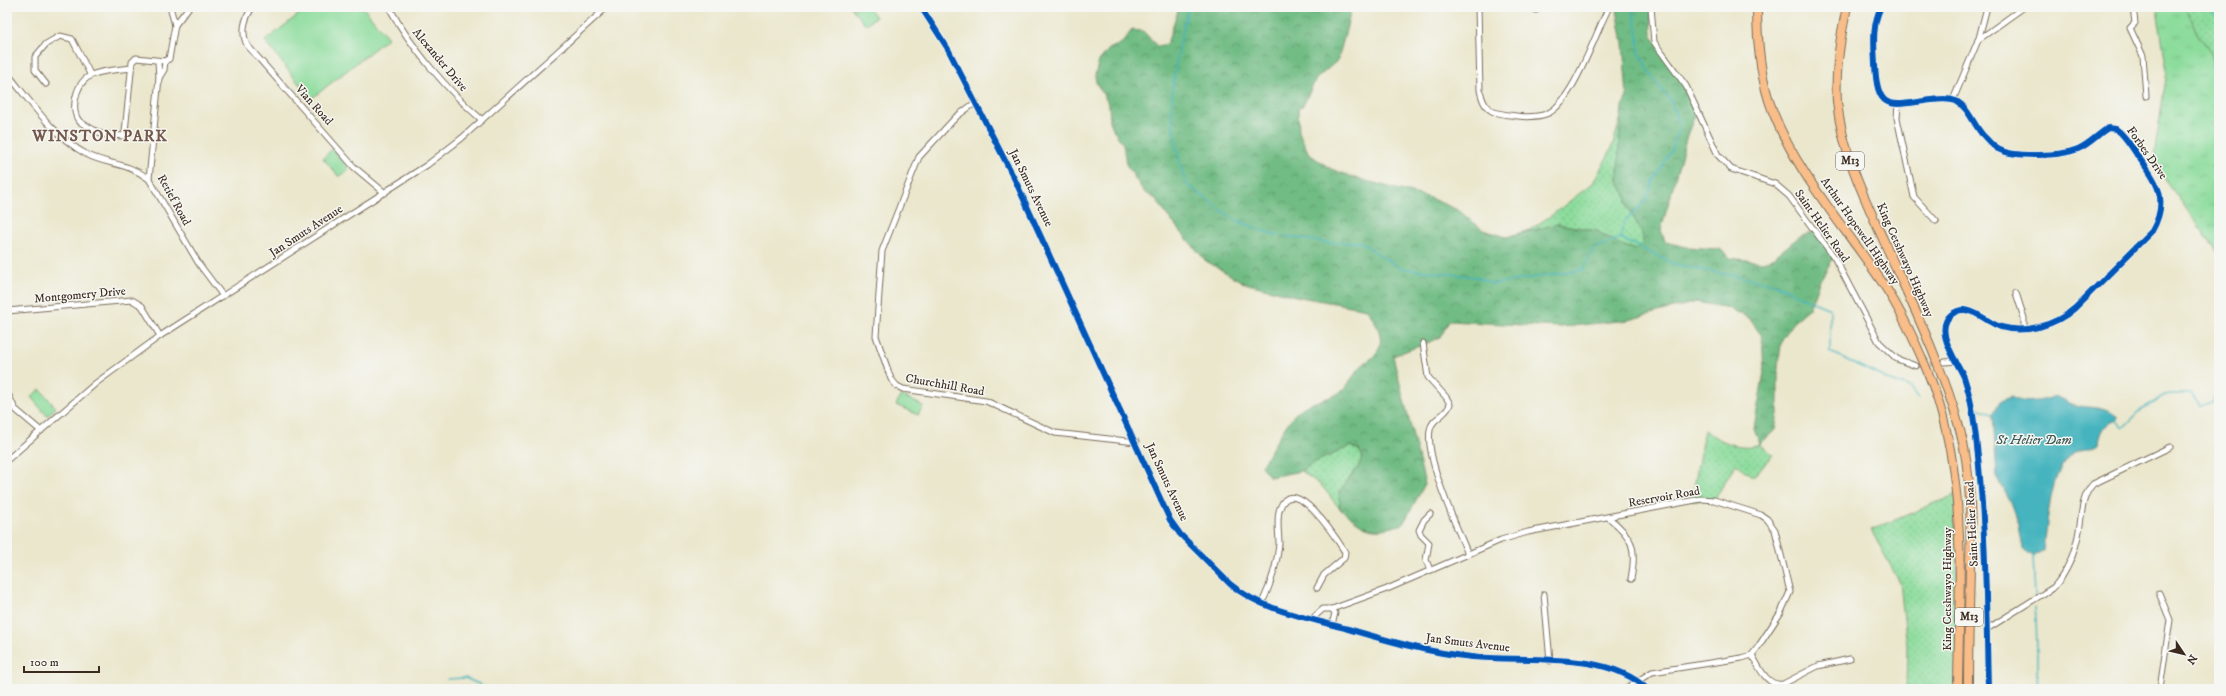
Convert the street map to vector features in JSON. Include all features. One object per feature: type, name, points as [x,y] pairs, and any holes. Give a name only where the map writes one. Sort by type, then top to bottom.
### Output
[{"type":"highway","name":"Arthur Hopewell Highway","points":[[1757,7],[1759,51],[1763,79],[1770,105],[1787,143],[1803,170],[1870,264],[1897,307]]},
{"type":"highway","name":"King Cetshwayo Highway","points":[[1847,7],[1840,39],[1836,74],[1837,102],[1845,145],[1852,170],[1941,372],[1955,411],[1965,457],[1970,516],[1968,689]]},
{"type":"highway","name":"King Cetshwayo Highway","points":[[1897,307],[1931,379],[1942,413],[1955,475],[1960,554],[1958,689]]},
{"type":"street","points":[[170,7],[174,25]]},
{"type":"street","points":[[174,25],[189,7]]},
{"type":"street","name":"Vian Road","points":[[252,7],[245,22],[244,39],[255,55],[354,166],[366,178],[385,192]]},
{"type":"street","name":"Alexander Drive","points":[[390,7],[412,44],[457,96],[482,120]]},
{"type":"street","name":"Jan Smuts Avenue","points":[[7,460],[118,365],[160,336],[437,158],[482,120],[607,7]]},
{"type":"street","name":"Jan Smuts Avenue","points":[[921,7],[948,49],[1027,204],[1170,520],[1178,531],[1238,590],[1262,603],[1312,619],[1441,653],[1491,659],[1585,662],[1622,672],[1639,682],[1647,689]]},
{"type":"street","points":[[1478,7],[1480,90],[1483,100],[1489,109],[1494,112],[1530,116],[1548,114],[1563,100],[1576,80],[1609,7]]},
{"type":"street","name":"Saint Helier Road","points":[[1651,7],[1654,42],[1686,86],[1720,158],[1735,171],[1775,184],[1785,191],[1834,257],[1879,342],[1897,359],[1916,366]]},
{"type":"street","points":[[1880,7],[1874,29],[1876,82],[1882,98],[1889,103],[1898,104],[1942,99],[1953,100],[1977,41],[1987,7]]},
{"type":"street","points":[[1977,41],[2024,7]]},
{"type":"street","points":[[2133,7],[2135,23],[2130,28],[2142,56],[2146,96]]},
{"type":"street","name":"Retief Road","points":[[159,78],[164,70],[165,61],[170,57],[174,25]]},
{"type":"street","points":[[46,84],[35,70],[35,57],[46,44],[60,36],[72,39],[90,74]]},
{"type":"street","points":[[131,68],[90,74],[77,91],[74,107],[78,120],[102,134],[120,137],[125,132],[132,62],[136,58],[165,61]]},
{"type":"street","name":"Retief Road","points":[[158,61],[159,78],[149,179],[200,264],[223,296]]},
{"type":"street","points":[[7,73],[58,133],[70,144],[89,155],[132,167],[149,179]]},
{"type":"street","name":"Forbes Drive","points":[[1953,100],[1963,107],[1981,133],[1992,145],[1998,149],[2015,154],[2073,150],[2084,146],[2108,128],[2116,129],[2150,173],[2159,190],[2161,206],[2159,217],[2152,231],[2145,239],[2070,313],[2050,324],[2024,328],[1999,326],[1972,311],[1961,310],[1954,312],[1949,317],[1944,330],[1956,361]]},
{"type":"street","name":"Churchhill Road","points":[[976,102],[956,117],[919,157],[882,251],[875,330],[891,379],[897,386],[906,390],[986,401],[1055,433],[1136,442]]},
{"type":"street","points":[[1898,104],[1897,118],[1914,196],[1936,222]]},
{"type":"street","points":[[2016,293],[2024,318],[2024,328]]},
{"type":"street","name":"Montgomery Drive","points":[[7,311],[132,300],[142,306],[160,336]]},
{"type":"street","points":[[1423,343],[1428,377],[1446,397],[1450,404],[1447,412],[1436,419],[1430,428],[1430,436],[1438,479],[1468,554]]},
{"type":"street","points":[[1945,362],[1956,361]]},
{"type":"street","name":"Saint Helier Road","points":[[1956,361],[1964,378],[1970,400],[1980,465],[1983,509],[1988,689]]},
{"type":"street","points":[[8,396],[20,416],[41,431]]},
{"type":"street","points":[[1987,629],[2054,588],[2070,564],[2085,495],[2093,484],[2170,447]]},
{"type":"street","points":[[1262,603],[1273,580],[1278,551],[1280,509],[1285,501],[1294,498],[1301,500],[1321,517],[1345,552],[1344,558],[1324,576],[1317,588]]},
{"type":"street","name":"Reservoir Road","points":[[1312,619],[1323,609],[1332,610],[1387,589],[1468,554],[1528,532],[1609,518],[1701,499],[1714,500],[1761,515],[1774,527],[1778,537],[1790,592],[1781,612],[1752,655]]},
{"type":"street","points":[[1430,514],[1424,520],[1419,530],[1421,536],[1429,543],[1426,560],[1430,570]]},
{"type":"street","points":[[1609,518],[1622,528],[1632,541],[1634,548],[1631,579]]},
{"type":"street","points":[[2159,593],[2170,620],[2160,689]]},
{"type":"street","points":[[1544,594],[1550,661]]},
{"type":"street","points":[[1332,610],[1335,614],[1332,625]]},
{"type":"street","points":[[1625,689],[1639,682],[1652,672],[1742,658],[1752,655],[1769,680],[1778,685],[1783,684],[1818,666],[1850,659]]},
{"type":"green space","points":[[308,7],[363,7],[388,38],[311,99],[265,41]]},
{"type":"green space","points":[[851,7],[869,7],[876,17],[865,25]]},
{"type":"green space","points":[[1179,7],[1352,7],[1338,60],[1316,79],[1303,105],[1298,109],[1299,132],[1309,154],[1331,169],[1355,178],[1427,197],[1458,210],[1483,230],[1507,237],[1558,224],[1597,231],[1621,245],[1636,250],[1643,242],[1642,233],[1628,207],[1626,195],[1618,181],[1622,106],[1627,97],[1623,43],[1617,7],[1651,7],[1652,36],[1679,75],[1697,110],[1687,135],[1661,230],[1665,242],[1687,247],[1720,249],[1730,258],[1763,262],[1774,257],[1799,237],[1816,231],[1834,257],[1820,280],[1809,308],[1797,318],[1782,339],[1778,366],[1778,414],[1775,430],[1760,444],[1754,428],[1764,372],[1762,336],[1749,318],[1729,308],[1696,302],[1628,320],[1561,327],[1449,321],[1440,338],[1393,356],[1425,484],[1403,524],[1383,529],[1369,528],[1363,526],[1340,509],[1339,492],[1358,467],[1363,457],[1359,450],[1351,446],[1315,462],[1301,471],[1270,477],[1261,466],[1290,420],[1305,406],[1334,396],[1342,391],[1360,368],[1374,356],[1378,350],[1380,344],[1379,332],[1367,309],[1300,297],[1244,283],[1206,261],[1169,218],[1156,199],[1144,192],[1126,164],[1123,144],[1114,131],[1110,121],[1109,105],[1096,82],[1095,75],[1099,61],[1109,49],[1122,43],[1132,30],[1143,31],[1157,46],[1167,44]]},
{"type":"green space","points":[[2161,7],[2186,7],[2197,33],[2210,51],[2214,65],[2216,105],[2219,108],[2219,254],[2153,163],[2167,71],[2157,9]]},
{"type":"green space","points":[[2186,7],[2219,7],[2219,108],[2216,106],[2214,65],[2210,51],[2197,33]]},
{"type":"green space","points":[[1622,113],[1619,143],[1618,181],[1626,195],[1628,207],[1642,233],[1643,242],[1636,250],[1621,245],[1597,231],[1558,224],[1510,236],[1529,230],[1552,215],[1593,183],[1612,148]]},
{"type":"green space","points":[[332,149],[349,169],[339,177],[323,158]]},
{"type":"green space","points":[[40,389],[56,408],[47,416],[31,397]]},
{"type":"green space","points":[[901,395],[923,406],[918,415],[896,405]]},
{"type":"green space","points":[[1704,430],[1717,438],[1738,446],[1753,446],[1760,444],[1773,455],[1753,477],[1736,464],[1714,500],[1692,500]]},
{"type":"green space","points":[[1351,446],[1359,450],[1363,457],[1358,467],[1339,492],[1340,509],[1322,486],[1301,471],[1315,462]]},
{"type":"green space","points":[[1957,494],[1958,689],[1906,689],[1907,646],[1900,583],[1871,530]]},
{"type":"water","name":"St Helier Dam","points":[[2055,396],[2068,403],[2103,409],[2112,413],[2117,417],[2117,420],[2106,426],[2099,444],[2091,448],[2076,451],[2065,460],[2059,471],[2051,498],[2044,550],[2033,556],[2023,549],[2019,525],[2011,503],[1997,477],[1993,415],[2000,401],[2011,397],[2027,402],[2038,401]]},
{"type":"waterway","points":[[1188,7],[1173,85],[1173,129],[1185,183],[1232,218],[1268,233],[1328,243],[1361,242],[1399,268],[1476,277],[1493,284],[1582,270],[1594,249],[1620,238],[1674,264],[1776,284],[1801,297],[1830,309],[1830,352],[1889,380],[1910,388],[1918,398]]},
{"type":"waterway","points":[[1620,238],[1625,221],[1646,201],[1653,182],[1672,150],[1679,126],[1671,101],[1654,80],[1639,52],[1637,26],[1632,7]]},
{"type":"waterway","points":[[2209,7],[2219,20]]},
{"type":"waterway","points":[[2115,420],[2123,428],[2139,412],[2168,394],[2191,394],[2201,407],[2212,403],[2219,382]]},
{"type":"waterway","points":[[1973,406],[1994,415]]},
{"type":"waterway","points":[[2033,556],[2035,597]]},
{"type":"waterway","points":[[2035,607],[2038,689]]},
{"type":"waterway","points":[[447,679],[465,678],[481,685]]},
{"type":"tunnel","points":[[1916,366],[1938,363]]},
{"type":"cycle path","points":[[921,7],[948,49],[1015,180],[1170,520],[1180,534],[1230,584],[1256,601],[1271,607],[1410,646],[1441,653],[1472,657],[1564,660],[1587,663],[1610,668],[1630,677],[1647,689]]},
{"type":"cycle path","points":[[1881,7],[1876,21],[1874,35],[1876,80],[1883,99],[1889,103],[1906,104],[1941,99],[1956,101],[1964,107],[1982,134],[1992,144],[1998,149],[2015,154],[2038,155],[2070,151],[2078,149],[2108,128],[2116,129],[2128,141],[2155,182],[2159,191],[2160,209],[2152,231],[2075,308],[2059,319],[2030,329],[2011,329],[1995,325],[1977,314],[1965,310],[1952,314],[1946,320],[1944,328],[1945,336],[1967,386],[1972,410],[1981,483],[1985,552],[1988,689]]},
{"type":"district","name":"WINSTON PARK","points":[[100,136]]}]
